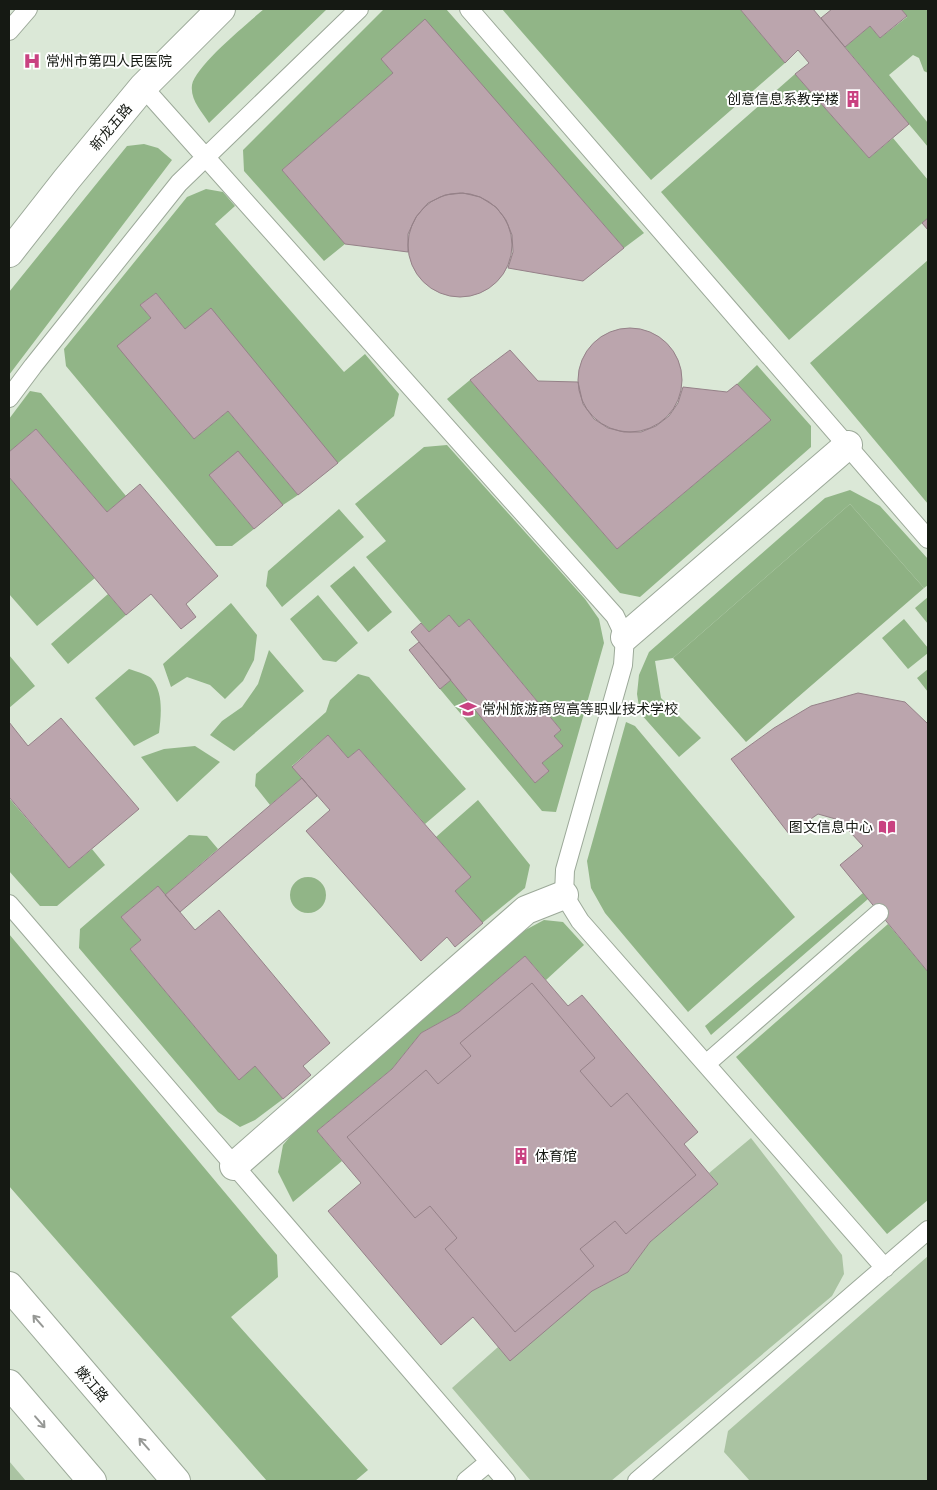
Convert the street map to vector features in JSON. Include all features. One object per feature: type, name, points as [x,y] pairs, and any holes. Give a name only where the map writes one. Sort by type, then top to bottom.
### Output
[{"type":"street","name":"新龙五路","points":[[9,253],[143,87],[222,9]]},
{"type":"street","points":[[625,637],[848,445]]},
{"type":"street","points":[[234,1166],[526,910],[564,895]]},
{"type":"street","name":"嫩江路","points":[[9,1286],[176,1481]]},
{"type":"street","points":[[9,1384],[92,1481]]},
{"type":"lane","points":[[9,31],[28,9]]},
{"type":"lane","points":[[9,398],[179,183],[359,9]]},
{"type":"lane","points":[[469,9],[928,539]]},
{"type":"lane","points":[[143,87],[615,616],[625,637],[623,665],[565,870],[564,895],[580,921],[885,1268]]},
{"type":"lane","points":[[9,904],[506,1481]]},
{"type":"lane","points":[[706,1064],[879,913]]},
{"type":"lane","points":[[637,1481],[928,1230]]},
{"type":"lane","points":[[466,1481],[489,1462]]},
{"type":"shaded area","points":[[264,9],[327,9],[209,123],[193,96],[192,85],[195,77],[223,45]]},
{"type":"shaded area","points":[[384,9],[446,9],[644,233],[624,248],[425,20],[381,59],[393,73],[282,170],[345,244],[324,261],[244,171],[243,150]]},
{"type":"shaded area","points":[[502,9],[740,9],[785,63],[651,180]]},
{"type":"shaded area","points":[[901,9],[928,9],[928,73],[924,71],[919,58],[913,55],[889,75],[928,123],[928,147],[845,47],[870,26],[880,38],[907,17]]},
{"type":"shaded area","points":[[795,74],[869,158],[893,138],[928,180],[928,218],[789,340],[661,192]]},
{"type":"shaded area","points":[[144,144],[158,148],[172,160],[9,375],[9,292],[127,146]]},
{"type":"shaded area","points":[[206,189],[223,192],[235,206],[215,224],[344,372],[365,354],[399,394],[394,416],[338,463],[185,329],[156,293],[140,305],[151,318],[118,346],[194,439],[228,411],[298,495],[283,505],[209,475],[254,529],[232,546],[216,546],[66,366],[64,349],[187,197]]},
{"type":"shaded area","points":[[928,260],[928,504],[810,363]]},
{"type":"shaded area","points":[[757,365],[811,426],[811,447],[640,597],[620,593],[447,399],[470,380],[617,549],[771,420],[737,384]]},
{"type":"shaded area","points":[[30,391],[41,393],[126,496],[107,512],[36,429],[9,452],[9,419]]},
{"type":"shaded area","points":[[447,445],[585,599],[599,619],[604,643],[556,812],[542,811],[440,689],[451,680],[535,783],[549,771],[542,763],[563,746],[554,736],[561,730],[469,619],[459,627],[449,615],[429,632],[366,557],[386,541],[355,504],[424,447]]},
{"type":"shaded area","points":[[9,477],[95,578],[37,626],[9,594]]},
{"type":"shaded area","points":[[850,490],[880,506],[928,559],[928,585],[924,588],[850,504],[673,658],[655,661],[661,698],[701,738],[679,757],[640,713],[637,694],[639,675],[649,652],[825,498]]},
{"type":"shaded area","points":[[850,504],[924,588],[746,742],[673,658]]},
{"type":"shaded area","points":[[339,509],[364,537],[282,607],[266,586],[268,571]]},
{"type":"shaded area","points":[[354,566],[392,612],[368,632],[330,586]]},
{"type":"shaded area","points":[[108,594],[126,615],[68,664],[51,644]]},
{"type":"shaded area","points":[[318,595],[358,643],[336,662],[323,660],[290,619]]},
{"type":"shaded area","points":[[928,597],[928,624],[915,608]]},
{"type":"shaded area","points":[[231,603],[257,635],[254,660],[243,681],[225,699],[210,685],[187,677],[171,687],[163,664]]},
{"type":"shaded area","points":[[904,619],[928,648],[928,653],[908,669],[882,638]]},
{"type":"shaded area","points":[[269,650],[304,691],[234,751],[210,735],[222,721],[242,707],[258,684]]},
{"type":"shaded area","points":[[9,655],[35,686],[9,708]]},
{"type":"shaded area","points":[[129,669],[151,678],[158,690],[161,704],[159,733],[134,746],[95,698]]},
{"type":"shaded area","points":[[928,669],[928,692],[917,678]]},
{"type":"shaded area","points":[[358,674],[369,677],[466,789],[425,824],[359,749],[348,758],[328,735],[292,766],[302,778],[270,805],[255,786],[256,774],[326,712],[330,700]]},
{"type":"shaded area","points":[[626,722],[635,726],[795,917],[688,1012],[605,913],[591,888],[587,861]]},
{"type":"shaded area","points":[[195,746],[220,762],[177,802],[141,757],[164,749]]},
{"type":"shaded area","points":[[9,798],[69,868],[92,849],[105,865],[57,906],[40,906],[9,871]]},
{"type":"shaded area","points":[[478,800],[530,865],[525,888],[481,924],[455,891],[471,877],[436,837]]},
{"type":"shaded area","points":[[189,835],[207,836],[218,849],[165,895],[158,886],[121,917],[141,940],[130,949],[239,1080],[255,1066],[283,1099],[255,1120],[240,1127],[218,1112],[79,948],[80,929]]},
{"type":"shaded area","points":[[308,877],[315,878],[321,882],[325,888],[325,902],[321,908],[315,912],[308,913],[301,912],[295,908],[291,902],[290,895],[291,888],[295,882],[301,878]]},
{"type":"shaded area","points":[[863,893],[868,899],[711,1035],[705,1026]]},
{"type":"shaded area","points":[[544,920],[563,922],[584,945],[546,980],[525,956],[459,1012],[421,1033],[392,1069],[317,1131],[342,1161],[293,1202],[278,1172],[283,1145],[298,1127],[518,934]]},
{"type":"shaded area","points":[[888,924],[928,972],[928,1200],[887,1234],[736,1057]]},
{"type":"shaded area","points":[[9,934],[277,1255],[278,1277],[231,1317],[368,1470],[355,1481],[267,1481],[9,1186]]},
{"type":"shaded area","points":[[751,1138],[842,1255],[844,1274],[832,1296],[611,1481],[531,1481],[452,1388],[498,1347],[510,1360],[592,1291],[628,1272],[650,1242],[718,1184],[709,1173]]},
{"type":"shaded area","points":[[928,1256],[928,1481],[750,1481],[724,1452],[728,1431]]},
{"type":"shaded area","points":[[9,1461],[26,1481],[9,1481]]},
{"type":"building","name":"创意信息系教学楼","points":[[740,9],[813,9],[909,124],[869,158],[795,74],[809,63],[798,50],[785,63]]},
{"type":"building","points":[[832,9],[901,9],[907,16],[880,38],[870,26],[845,47],[821,18]]},
{"type":"building","points":[[425,19],[624,248],[583,281],[508,268],[513,252],[512,235],[506,220],[496,207],[480,197],[463,193],[445,195],[428,203],[416,217],[408,234],[408,252],[345,244],[282,170],[393,73],[381,59]]},
{"type":"building","points":[[460,193],[480,197],[489,201],[497,208],[504,216],[508,225],[512,245],[508,265],[504,274],[497,282],[489,289],[480,293],[460,297],[440,293],[431,289],[423,282],[416,274],[412,265],[408,245],[412,225],[416,216],[423,208],[431,201],[440,197]]},
{"type":"building","points":[[928,218],[928,230],[922,223]]},
{"type":"building","points":[[156,293],[185,329],[211,308],[338,463],[298,495],[228,411],[194,439],[117,346],[151,318],[140,305]]},
{"type":"building","points":[[630,328],[650,332],[659,336],[667,343],[674,351],[678,360],[682,380],[678,400],[674,409],[667,417],[659,424],[650,428],[630,432],[610,428],[601,424],[593,417],[586,409],[582,400],[578,380],[582,360],[586,351],[593,343],[601,336],[610,332]]},
{"type":"building","points":[[510,350],[538,381],[578,382],[583,404],[594,419],[608,428],[624,432],[641,432],[656,426],[669,416],[678,403],[683,387],[727,392],[737,384],[771,420],[617,549],[470,380]]},
{"type":"building","points":[[36,429],[107,512],[140,484],[218,576],[186,604],[196,617],[181,629],[151,594],[126,615],[9,477],[9,452]]},
{"type":"building","points":[[238,451],[283,505],[254,529],[209,475]]},
{"type":"building","points":[[449,615],[459,627],[469,619],[561,730],[554,736],[563,746],[542,763],[549,771],[535,783],[411,632],[421,623],[429,632]]},
{"type":"building","points":[[419,642],[451,680],[440,689],[409,650]]},
{"type":"building","name":"图文信息中心","points":[[858,693],[905,702],[928,724],[928,972],[840,865],[863,846],[839,820],[818,814],[789,834],[731,759],[774,728],[811,706]]},
{"type":"building","points":[[61,718],[139,809],[69,868],[9,797],[9,722],[28,746]]},
{"type":"building","points":[[328,735],[348,758],[359,749],[471,877],[455,891],[483,923],[455,947],[447,937],[421,961],[306,831],[330,810],[292,767]]},
{"type":"building","points":[[302,778],[317,796],[180,912],[165,895]]},
{"type":"building","points":[[158,886],[195,930],[219,910],[330,1043],[303,1066],[311,1075],[283,1099],[255,1066],[239,1080],[130,949],[141,940],[121,917]]},
{"type":"building","name":"体育馆","points":[[525,956],[568,1006],[582,995],[698,1132],[684,1144],[718,1184],[650,1242],[628,1272],[592,1291],[510,1361],[473,1317],[441,1345],[328,1211],[361,1183],[317,1131],[392,1069],[421,1033],[459,1012]]},
{"type":"building","name":"体育馆","points":[[532,983],[595,1058],[580,1071],[611,1107],[627,1093],[696,1175],[626,1234],[615,1221],[580,1249],[594,1266],[515,1332],[445,1249],[457,1238],[430,1206],[415,1218],[347,1137],[426,1070],[438,1084],[471,1056],[460,1043]]},
{"type":"place","name":"常州市第四人民医院","points":[[32,61]]},
{"type":"place","name":"创意信息系教学楼","points":[[853,99]]},
{"type":"place","name":"常州旅游商贸高等职业技术学校","points":[[468,709]]},
{"type":"place","name":"图文信息中心","points":[[887,827]]},
{"type":"place","name":"体育馆","points":[[521,1156]]}]
